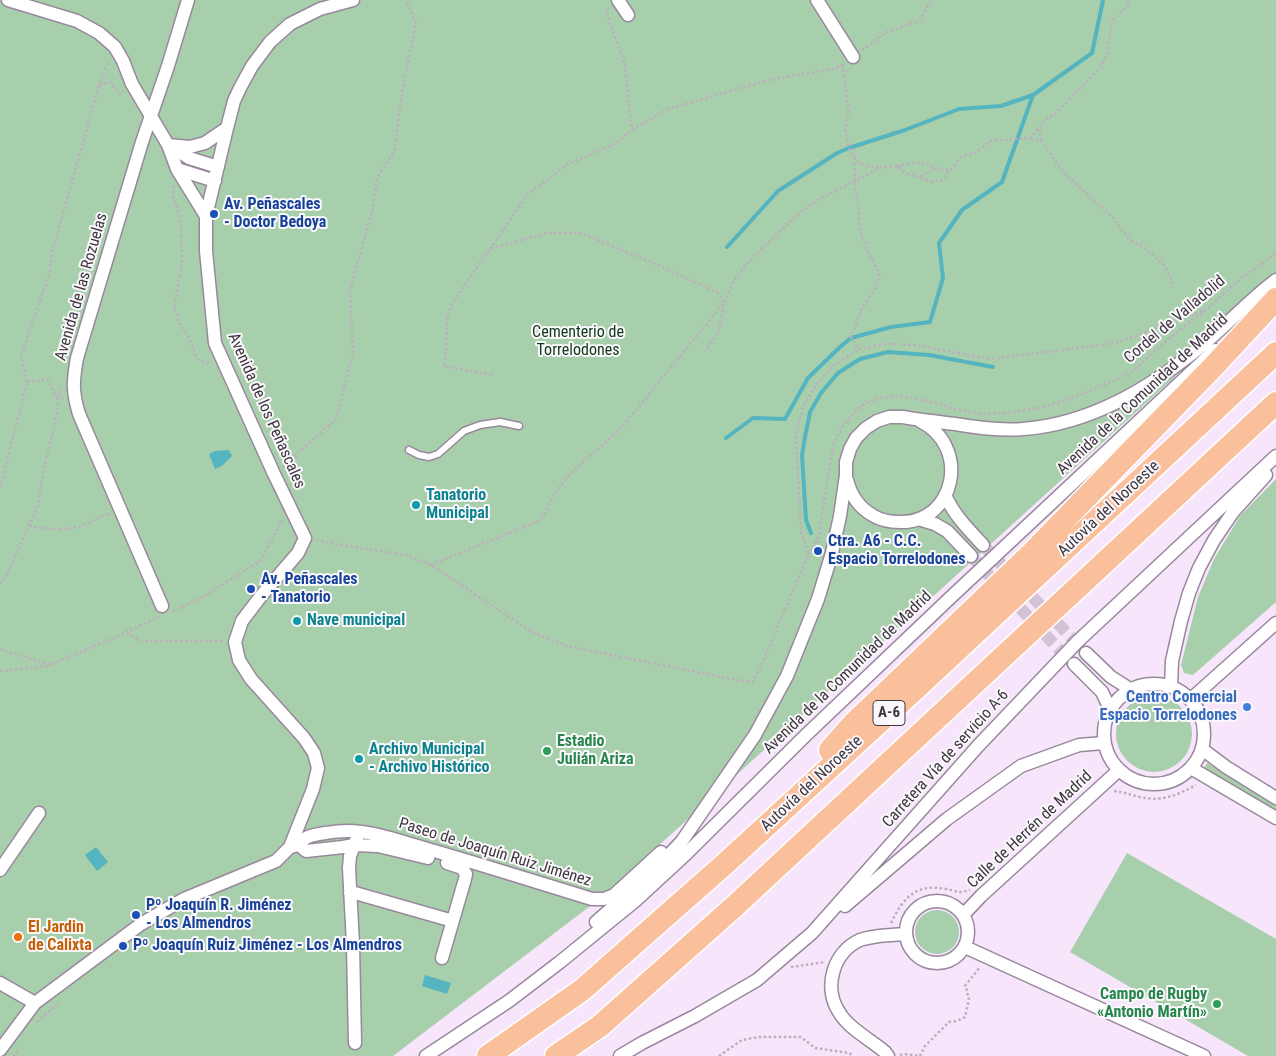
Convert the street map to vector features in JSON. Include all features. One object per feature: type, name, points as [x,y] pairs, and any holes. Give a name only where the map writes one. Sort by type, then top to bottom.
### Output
[{"type":"highway","points":[[727,862],[853,724],[1031,554],[1212,368],[1276,299]]},
{"type":"highway","name":"Autovía del Noroeste","points":[[488,1056],[582,990],[727,862],[1276,353]]},
{"type":"highway","name":"A-6","points":[[556,1056],[600,1026],[736,905],[1276,403]]},
{"type":"street","points":[[8,0],[77,21],[99,33],[115,47],[124,61],[132,84],[168,145],[177,175],[206,216]]},
{"type":"street","name":"Avenida de las Rozuelas","points":[[162,606],[79,414],[74,396],[73,378],[77,358],[188,0]]},
{"type":"street","name":"Avenida de los Peñascales","points":[[308,539],[274,474],[215,343],[206,251],[206,216],[234,101],[252,66],[270,42],[290,24],[320,10],[353,0]]},
{"type":"street","points":[[618,0],[628,15]]},
{"type":"street","points":[[817,0],[847,61]]},
{"type":"street","points":[[168,145],[190,147],[205,143],[227,128]]},
{"type":"street","points":[[168,145],[189,158],[218,168]]},
{"type":"street","points":[[177,175],[215,182]]},
{"type":"street","points":[[560,962],[586,931],[658,867],[682,841],[755,735],[787,676],[821,590],[838,525],[846,475],[846,462],[856,438],[866,428],[877,421],[890,417],[903,417],[992,430],[1023,429],[1053,425],[1093,414],[1120,402],[1159,378],[1200,347],[1258,293],[1276,280]]},
{"type":"street","name":"Avenida de la Comunidad de Madrid","points":[[426,1056],[509,1001],[635,901],[686,854],[806,735],[943,604],[1276,292]]},
{"type":"street","points":[[846,475],[849,489],[856,501],[865,511],[877,518],[891,522],[905,522],[918,519],[929,513],[945,495],[952,469],[950,456],[938,433],[916,419]]},
{"type":"street","name":"Carretera Vía de servicio A-6","points":[[621,1056],[757,980],[812,933],[978,746],[1077,642],[1276,456]]},
{"type":"street","points":[[1171,686],[1172,662],[1181,621],[1188,593],[1199,568],[1214,540],[1233,512],[1269,472],[1276,460]]},
{"type":"street","points":[[945,495],[951,508],[960,520],[983,545]]},
{"type":"street","points":[[918,519],[935,524],[947,531],[970,556]]},
{"type":"street","points":[[236,642],[242,621],[308,539]]},
{"type":"street","points":[[1191,699],[1276,623]]},
{"type":"street","name":"Paseo de Joaquín Ruiz Jiménez","points":[[236,642],[239,660],[251,679],[304,738],[314,752],[318,768],[295,846]]},
{"type":"street","points":[[1086,653],[1111,677],[1130,689]]},
{"type":"street","points":[[1074,664],[1102,692],[1110,709]]},
{"type":"street","points":[[1150,684],[1171,686],[1191,699],[1200,714],[1204,732],[1202,750],[1191,768],[1181,777],[1156,785],[1142,783],[1130,778],[1119,770],[1109,758],[1104,743],[1105,719],[1117,699],[1130,689],[1150,684]]},
{"type":"street","points":[[812,933],[948,818],[1021,766],[1079,745],[1104,743]]},
{"type":"street","points":[[1202,750],[1276,798]]},
{"type":"street","points":[[1191,768],[1276,818]]},
{"type":"street","name":"Calle de Herrén de Madrid","points":[[964,914],[981,896],[1119,770]]},
{"type":"street","name":"Paseo de Joaquín Ruiz Jiménez","points":[[0,1050],[34,1003],[141,924],[184,899],[276,861],[306,838],[313,835],[344,831],[384,837],[447,854],[592,899],[604,899],[625,887],[708,804]]},
{"type":"street","points":[[0,870],[39,813]]},
{"type":"street","points":[[355,1043],[349,868],[350,856],[360,832]]},
{"type":"street","points":[[295,846],[306,851],[354,845],[378,846],[462,868],[466,874],[465,879],[442,958]]},
{"type":"street","points":[[350,893],[452,921]]},
{"type":"street","points":[[941,901],[954,905],[964,914],[969,936],[965,948],[956,958],[944,963],[930,963],[918,958],[909,947],[906,934],[908,921],[915,909],[927,902],[941,901]]},
{"type":"street","points":[[888,1056],[850,1025],[839,1013],[833,1002],[831,990],[832,974],[838,960],[859,941],[873,937],[906,934]]},
{"type":"street","points":[[965,948],[1204,1056]]},
{"type":"street","points":[[0,983],[34,1003]]},
{"type":"lane","points":[[409,450],[420,456],[429,457],[438,454],[464,430],[500,422],[519,426]]},
{"type":"path","points":[[274,474],[336,419],[353,354],[350,290],[372,211],[378,178],[394,152],[403,86],[416,23],[406,0]]},
{"type":"path","points":[[609,0],[607,16],[624,60],[632,130]]},
{"type":"path","points":[[492,375],[444,366],[447,318],[452,303],[527,196],[566,165],[616,143],[632,130],[668,108],[769,80],[832,69],[847,61],[887,32],[920,20],[931,0]]},
{"type":"path","points":[[1030,138],[1046,118],[1055,114],[1101,67],[1108,50],[1112,21],[1128,6],[1129,0]]},
{"type":"path","points":[[0,488],[27,382],[20,355],[49,275],[52,253],[99,85],[115,47]]},
{"type":"path","points":[[847,61],[849,111],[845,130],[849,148],[854,158],[868,166],[882,167],[923,163],[943,170],[952,169]]},
{"type":"path","points":[[99,85],[110,82],[120,94],[132,84]]},
{"type":"path","points":[[1039,128],[1042,142],[1062,171],[1112,217],[1130,240],[1145,248],[1165,266],[1174,287]]},
{"type":"path","points":[[897,166],[906,173],[932,182],[942,180],[961,157],[975,153],[991,141],[1030,138],[1042,142]]},
{"type":"path","points":[[854,158],[854,188],[859,209],[862,238],[880,276],[876,288],[862,308],[853,331],[852,338],[859,349]]},
{"type":"path","points":[[706,351],[719,331],[724,303],[733,282],[764,246],[803,210],[882,167]]},
{"type":"path","points":[[918,177],[937,168]]},
{"type":"path","points":[[177,175],[173,195],[181,221],[182,264],[174,307],[196,356],[200,360],[218,367]]},
{"type":"path","points":[[490,249],[547,233],[580,233],[717,292],[724,303]]},
{"type":"path","name":"Cordel de Valladolid","points":[[431,565],[532,632],[567,646],[752,682],[760,671],[819,535],[834,443],[842,427],[856,410],[879,398],[901,396],[980,414],[1007,413],[1044,407],[1072,398],[1133,371],[1237,282],[1276,253]]},
{"type":"path","points":[[308,539],[406,556],[431,565],[541,520],[552,498],[569,475],[622,427],[724,303]]},
{"type":"path","points":[[809,556],[801,532],[796,435],[803,407],[814,386],[834,365],[859,349],[886,344],[914,345],[990,358],[1110,344],[1139,335],[1168,322],[1186,318],[1208,308]]},
{"type":"path","points":[[0,584],[5,578],[38,506],[43,472],[58,410],[58,398],[64,377],[73,378]]},
{"type":"path","points":[[27,382],[47,379],[58,398]]},
{"type":"path","points":[[58,398],[74,396]]},
{"type":"path","points":[[30,526],[54,530],[82,526],[104,515],[121,511]]},
{"type":"path","points":[[126,632],[142,641],[236,642]]},
{"type":"path","points":[[0,671],[50,665]]},
{"type":"path","points":[[1096,790],[1102,798],[1112,791],[1156,799],[1170,798],[1196,784],[1211,792],[1216,782]]},
{"type":"path","points":[[889,927],[904,900],[918,890],[934,887],[961,893],[975,889]]},
{"type":"path","points":[[904,1054],[920,1056],[925,1046],[948,1022],[957,1021],[965,1016],[969,999],[966,986],[987,958]]},
{"type":"path","points":[[788,968],[829,961]]},
{"type":"path","points":[[36,1023],[68,994],[61,984]]},
{"type":"path","points":[[719,1056],[742,1040],[759,1037],[801,1037],[815,1048],[849,1053],[853,1056]]},
{"type":"path","points":[[13,1056],[22,1042]]},
{"type":"green space","name":"Cementerio de Torrelodones","points":[[0,0],[1276,0],[1276,285],[602,897],[393,1056],[0,1056]]},
{"type":"green space","points":[[1276,479],[1276,602],[1193,675],[1184,673],[1181,665],[1198,597],[1214,559],[1240,516]]},
{"type":"green space","points":[[1147,696],[1161,696],[1175,702],[1186,713],[1192,727],[1189,749],[1181,761],[1161,772],[1147,772],[1133,766],[1122,755],[1116,741],[1116,727],[1122,713],[1133,702]]},
{"type":"green space","points":[[1207,763],[1276,804],[1276,811],[1204,768]]},
{"type":"green space","name":"Campo de Rugby «Antonio Martín»","points":[[1127,853],[1276,939],[1276,1056],[1248,1056],[1070,952]]},
{"type":"green space","points":[[937,910],[949,914],[955,920],[959,932],[955,944],[949,950],[937,954],[925,950],[919,944],[915,932],[919,920],[925,914]]},
{"type":"water","points":[[229,450],[232,456],[222,466],[215,469],[209,454],[215,451]]},
{"type":"water","points":[[96,847],[108,862],[97,871],[85,855]]},
{"type":"water","points":[[425,975],[451,983],[447,994],[422,986]]},
{"type":"waterway","points":[[726,438],[753,418],[785,419],[808,378],[851,338],[891,327],[930,322],[943,278],[939,243],[962,210],[1002,182],[1033,95],[1092,53],[1103,0]]},
{"type":"waterway","points":[[727,247],[778,191],[837,153],[959,109],[1001,106],[1033,95]]},
{"type":"waterway","points":[[811,533],[806,520],[802,455],[805,437],[810,412],[821,393],[838,373],[860,359],[888,352],[929,355],[993,367]]},
{"type":"tunnel","points":[[983,545],[1086,653]]},
{"type":"tunnel","points":[[971,556],[1072,663]]},
{"type":"place","name":"Av. Peñascales - Doctor Bedoya","points":[[214,214]]},
{"type":"place","name":"Tanatorio Municipal","points":[[416,505]]},
{"type":"place","name":"Ctra. A6 - C.C. Espacio Torrelodones","points":[[818,551]]},
{"type":"place","name":"Av. Peñascales - Tanatorio","points":[[251,589]]},
{"type":"place","name":"Nave municipal","points":[[297,621]]},
{"type":"place","name":"Centro Comercial Espacio Torrelodones","points":[[1247,707]]},
{"type":"place","name":"Estadio Julián Ariza","points":[[547,751]]},
{"type":"place","name":"Archivo Municipal - Archivo Histórico","points":[[359,759]]},
{"type":"place","name":"Pº Joaquín R. Jiménez - Los Almendros","points":[[136,915]]},
{"type":"place","name":"El Jardin de Calixta","points":[[18,937]]},
{"type":"place","name":"Pº Joaquín Ruiz Jiménez - Los Almendros","points":[[123,946]]},
{"type":"place","name":"Campo de Rugby «Antonio Martín»","points":[[1217,1004]]}]
